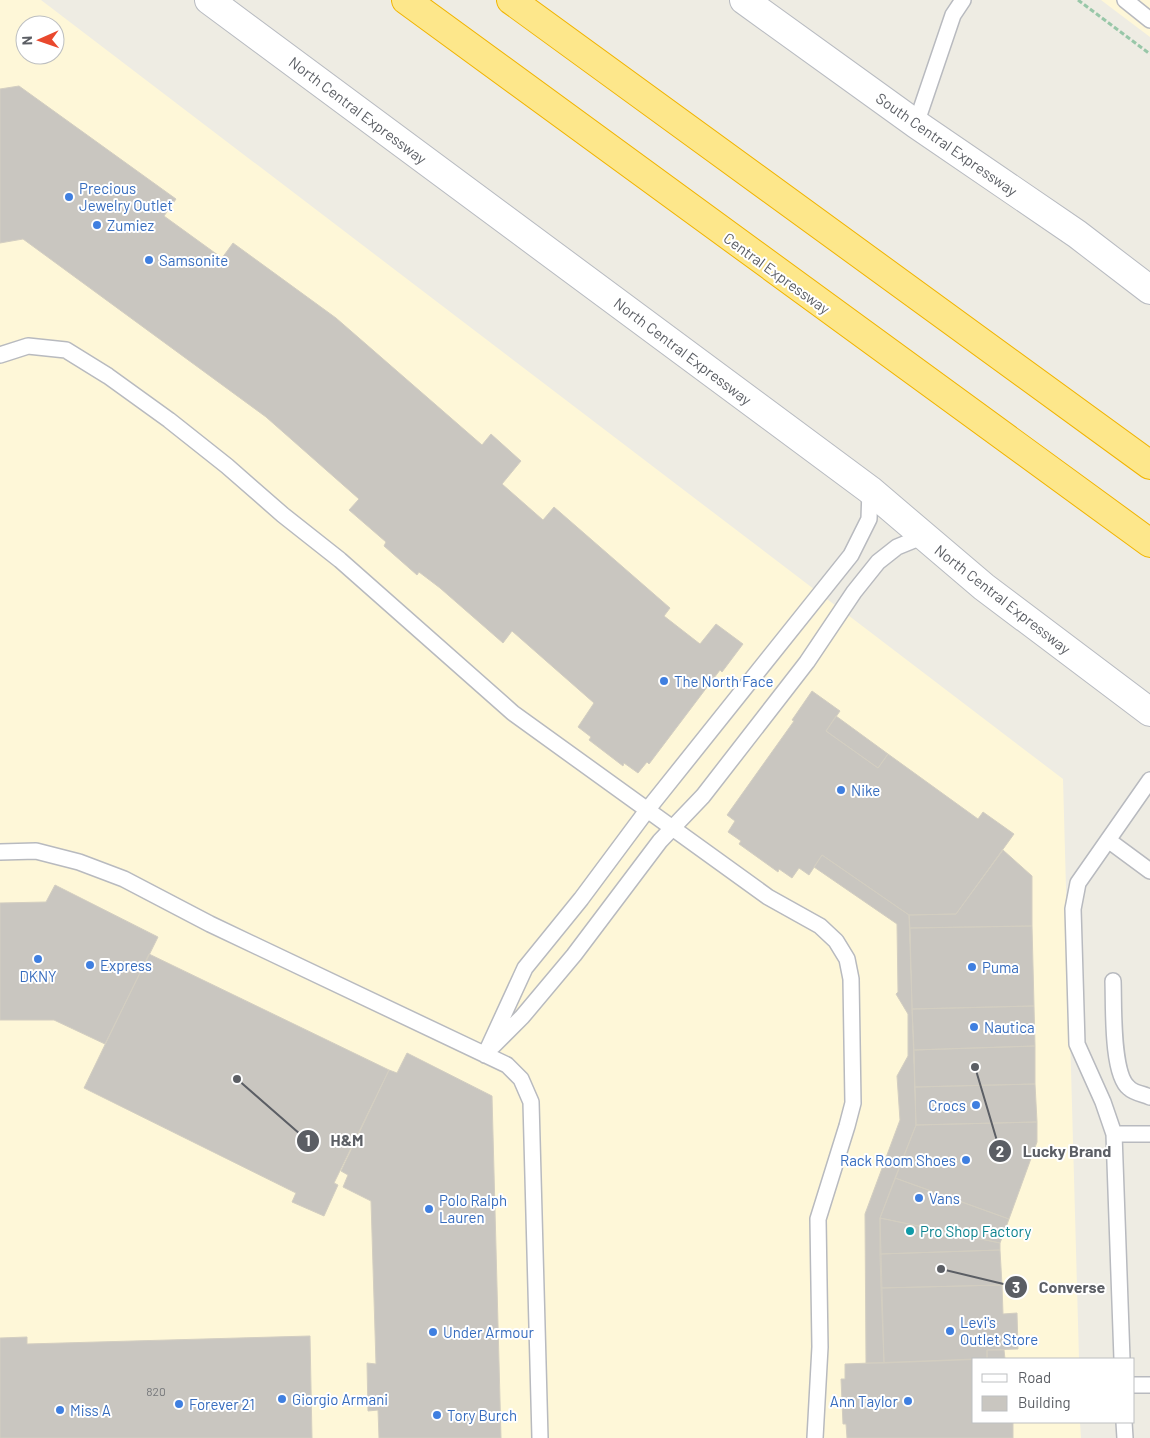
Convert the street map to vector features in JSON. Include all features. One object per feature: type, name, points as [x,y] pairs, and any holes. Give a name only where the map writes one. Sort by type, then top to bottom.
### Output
[{"type":"highway","name":"Central Expressway","points":[[406,0],[1150,543]]},
{"type":"highway","points":[[511,0],[1150,465]]},
{"type":"main road","name":"North Central Expressway","points":[[209,0],[870,490],[984,587],[1150,712]]},
{"type":"main road","name":"South Central Expressway","points":[[744,0],[916,124],[1078,234],[1150,290]]},
{"type":"lane","points":[[916,124],[954,15],[963,0]]},
{"type":"lane","points":[[1124,0],[1150,20]]},
{"type":"lane","points":[[0,355],[28,346],[66,350],[108,376],[169,420],[340,560],[513,713],[768,897],[828,933],[842,950],[850,969],[853,1103],[818,1219],[820,1347],[815,1438]]},
{"type":"lane","points":[[485,1055],[525,968],[581,899],[648,809],[851,555],[869,518],[870,490]]},
{"type":"lane","points":[[485,1055],[522,1017],[574,956],[672,826],[702,796],[807,662],[854,592],[878,562],[897,547],[924,536]]},
{"type":"lane","points":[[1122,1358],[1114,1134],[1103,1102],[1077,1044],[1072,909],[1078,883],[1150,780]]},
{"type":"lane","points":[[1108,840],[1150,871]]},
{"type":"lane","points":[[0,852],[36,850],[79,862],[124,879],[210,924],[507,1065],[521,1079],[531,1102],[540,1438]]},
{"type":"lane","points":[[1113,981],[1118,1060],[1121,1077],[1127,1087],[1150,1097]]},
{"type":"lane","points":[[1114,1134],[1150,1134]]},
{"type":"lane","points":[[1135,1385],[1150,1385]]},
{"type":"lane","points":[[1124,1423],[1125,1438]]},
{"type":"path","points":[[1078,0],[1150,54]]},
{"type":"shaded area","points":[[0,0],[41,0],[61,15],[15,15],[15,65],[65,65],[65,18],[1063,779],[1079,1358],[972,1358],[972,1423],[1080,1423],[1081,1438],[0,1438]]},
{"type":"shaded area","points":[[1101,0],[1150,0],[1150,37]]},
{"type":"building","points":[[19,86],[176,199],[164,216],[222,258],[233,243],[336,318],[482,445],[491,434],[521,461],[502,484],[543,520],[554,507],[670,608],[664,616],[700,644],[716,624],[743,644],[722,672],[720,670],[649,764],[647,762],[638,773],[624,763],[623,766],[589,740],[591,737],[578,727],[594,703],[512,631],[503,643],[440,588],[419,572],[417,575],[384,546],[386,542],[349,510],[359,499],[266,417],[23,239],[0,243],[0,89]]},
{"type":"building","name":"Nike","points":[[812,691],[840,711],[826,731],[878,768],[888,754],[978,819],[983,812],[1014,834],[956,914],[909,915],[822,855],[809,875],[799,868],[792,878],[779,869],[778,872],[739,844],[741,841],[728,832],[735,821],[727,815],[794,721],[792,720]]},
{"type":"building","points":[[836,716],[888,754],[878,768],[826,731]]},
{"type":"building","points":[[1003,850],[1032,876],[1032,926],[910,928],[909,915],[956,914]]},
{"type":"building","points":[[822,855],[909,915],[916,1125],[880,1218],[884,1363],[866,1363],[865,1214],[900,1120],[897,1076],[908,1056],[908,1014],[896,994],[898,992],[897,924],[814,867]]},
{"type":"building","points":[[55,885],[158,937],[105,1044],[54,1020],[0,1020],[0,903],[46,902]]},
{"type":"building","name":"Puma","points":[[1032,926],[1034,1006],[912,1009],[910,928]]},
{"type":"building","points":[[149,954],[389,1070],[334,1183],[338,1185],[324,1216],[292,1202],[296,1193],[84,1088]]},
{"type":"building","name":"Nautica","points":[[1034,1006],[1035,1046],[914,1050],[912,1009]]},
{"type":"building","points":[[1035,1046],[1035,1084],[915,1087],[914,1050]]},
{"type":"building","points":[[407,1053],[492,1096],[501,1438],[379,1438],[378,1410],[368,1411],[367,1363],[376,1364],[371,1201],[343,1187],[348,1175],[341,1171],[389,1070],[397,1073]]},
{"type":"building","name":"Crocs","points":[[1035,1084],[1037,1122],[916,1125],[915,1087]]},
{"type":"building","name":"Rack Room Shoes","points":[[1037,1122],[1037,1142],[1009,1219],[895,1178],[916,1125]]},
{"type":"building","name":"Vans","points":[[895,1178],[1009,1219],[1000,1243],[880,1218]]},
{"type":"building","name":"Pro Shop Factory","points":[[880,1218],[1000,1243],[1000,1250],[880,1254]]},
{"type":"building","points":[[1000,1250],[1002,1285],[881,1288],[880,1254]]},
{"type":"building","name":"Levi's Outlet Store","points":[[1002,1285],[1003,1314],[1017,1313],[1018,1349],[987,1350],[987,1358],[972,1358],[972,1360],[884,1363],[881,1288]]},
{"type":"building","points":[[310,1336],[312,1438],[0,1438],[0,1338],[27,1337],[27,1344]]},
{"type":"building","points":[[987,1350],[1004,1350],[1005,1358],[987,1358]]},
{"type":"building","name":"Ann Taylor","points":[[972,1359],[972,1423],[1013,1423],[1013,1438],[847,1438],[846,1424],[843,1424],[841,1379],[845,1379],[845,1364]]},
{"type":"place","name":"Precious Jewelry Outlet","points":[[69,197]]},
{"type":"place","name":"Zumiez","points":[[97,225]]},
{"type":"place","name":"Samsonite","points":[[149,260]]},
{"type":"place","name":"The North Face","points":[[664,681]]},
{"type":"place","name":"Nike","points":[[841,790]]},
{"type":"place","name":"DKNY","points":[[38,959]]},
{"type":"place","name":"Express","points":[[90,965]]},
{"type":"place","name":"Puma","points":[[972,967]]},
{"type":"place","name":"Nautica","points":[[974,1027]]},
{"type":"place","name":"Lucky Brand","points":[[975,1067]]},
{"type":"place","name":"H&M","points":[[237,1079]]},
{"type":"place","name":"Crocs","points":[[976,1105]]},
{"type":"place","name":"Rack Room Shoes","points":[[966,1160]]},
{"type":"place","name":"Vans","points":[[919,1198]]},
{"type":"place","name":"Polo Ralph Lauren","points":[[429,1209]]},
{"type":"place","name":"Pro Shop Factory","points":[[910,1231]]},
{"type":"place","name":"Converse","points":[[941,1269]]},
{"type":"place","name":"Levi's Outlet Store","points":[[950,1331]]},
{"type":"place","name":"Under Armour","points":[[433,1332]]},
{"type":"place","name":"Giorgio Armani","points":[[282,1399]]},
{"type":"place","name":"Ann Taylor","points":[[908,1401]]},
{"type":"place","name":"Forever 21","points":[[179,1404]]},
{"type":"place","name":"Miss A","points":[[60,1410]]},
{"type":"place","name":"Tory Burch","points":[[437,1415]]}]
